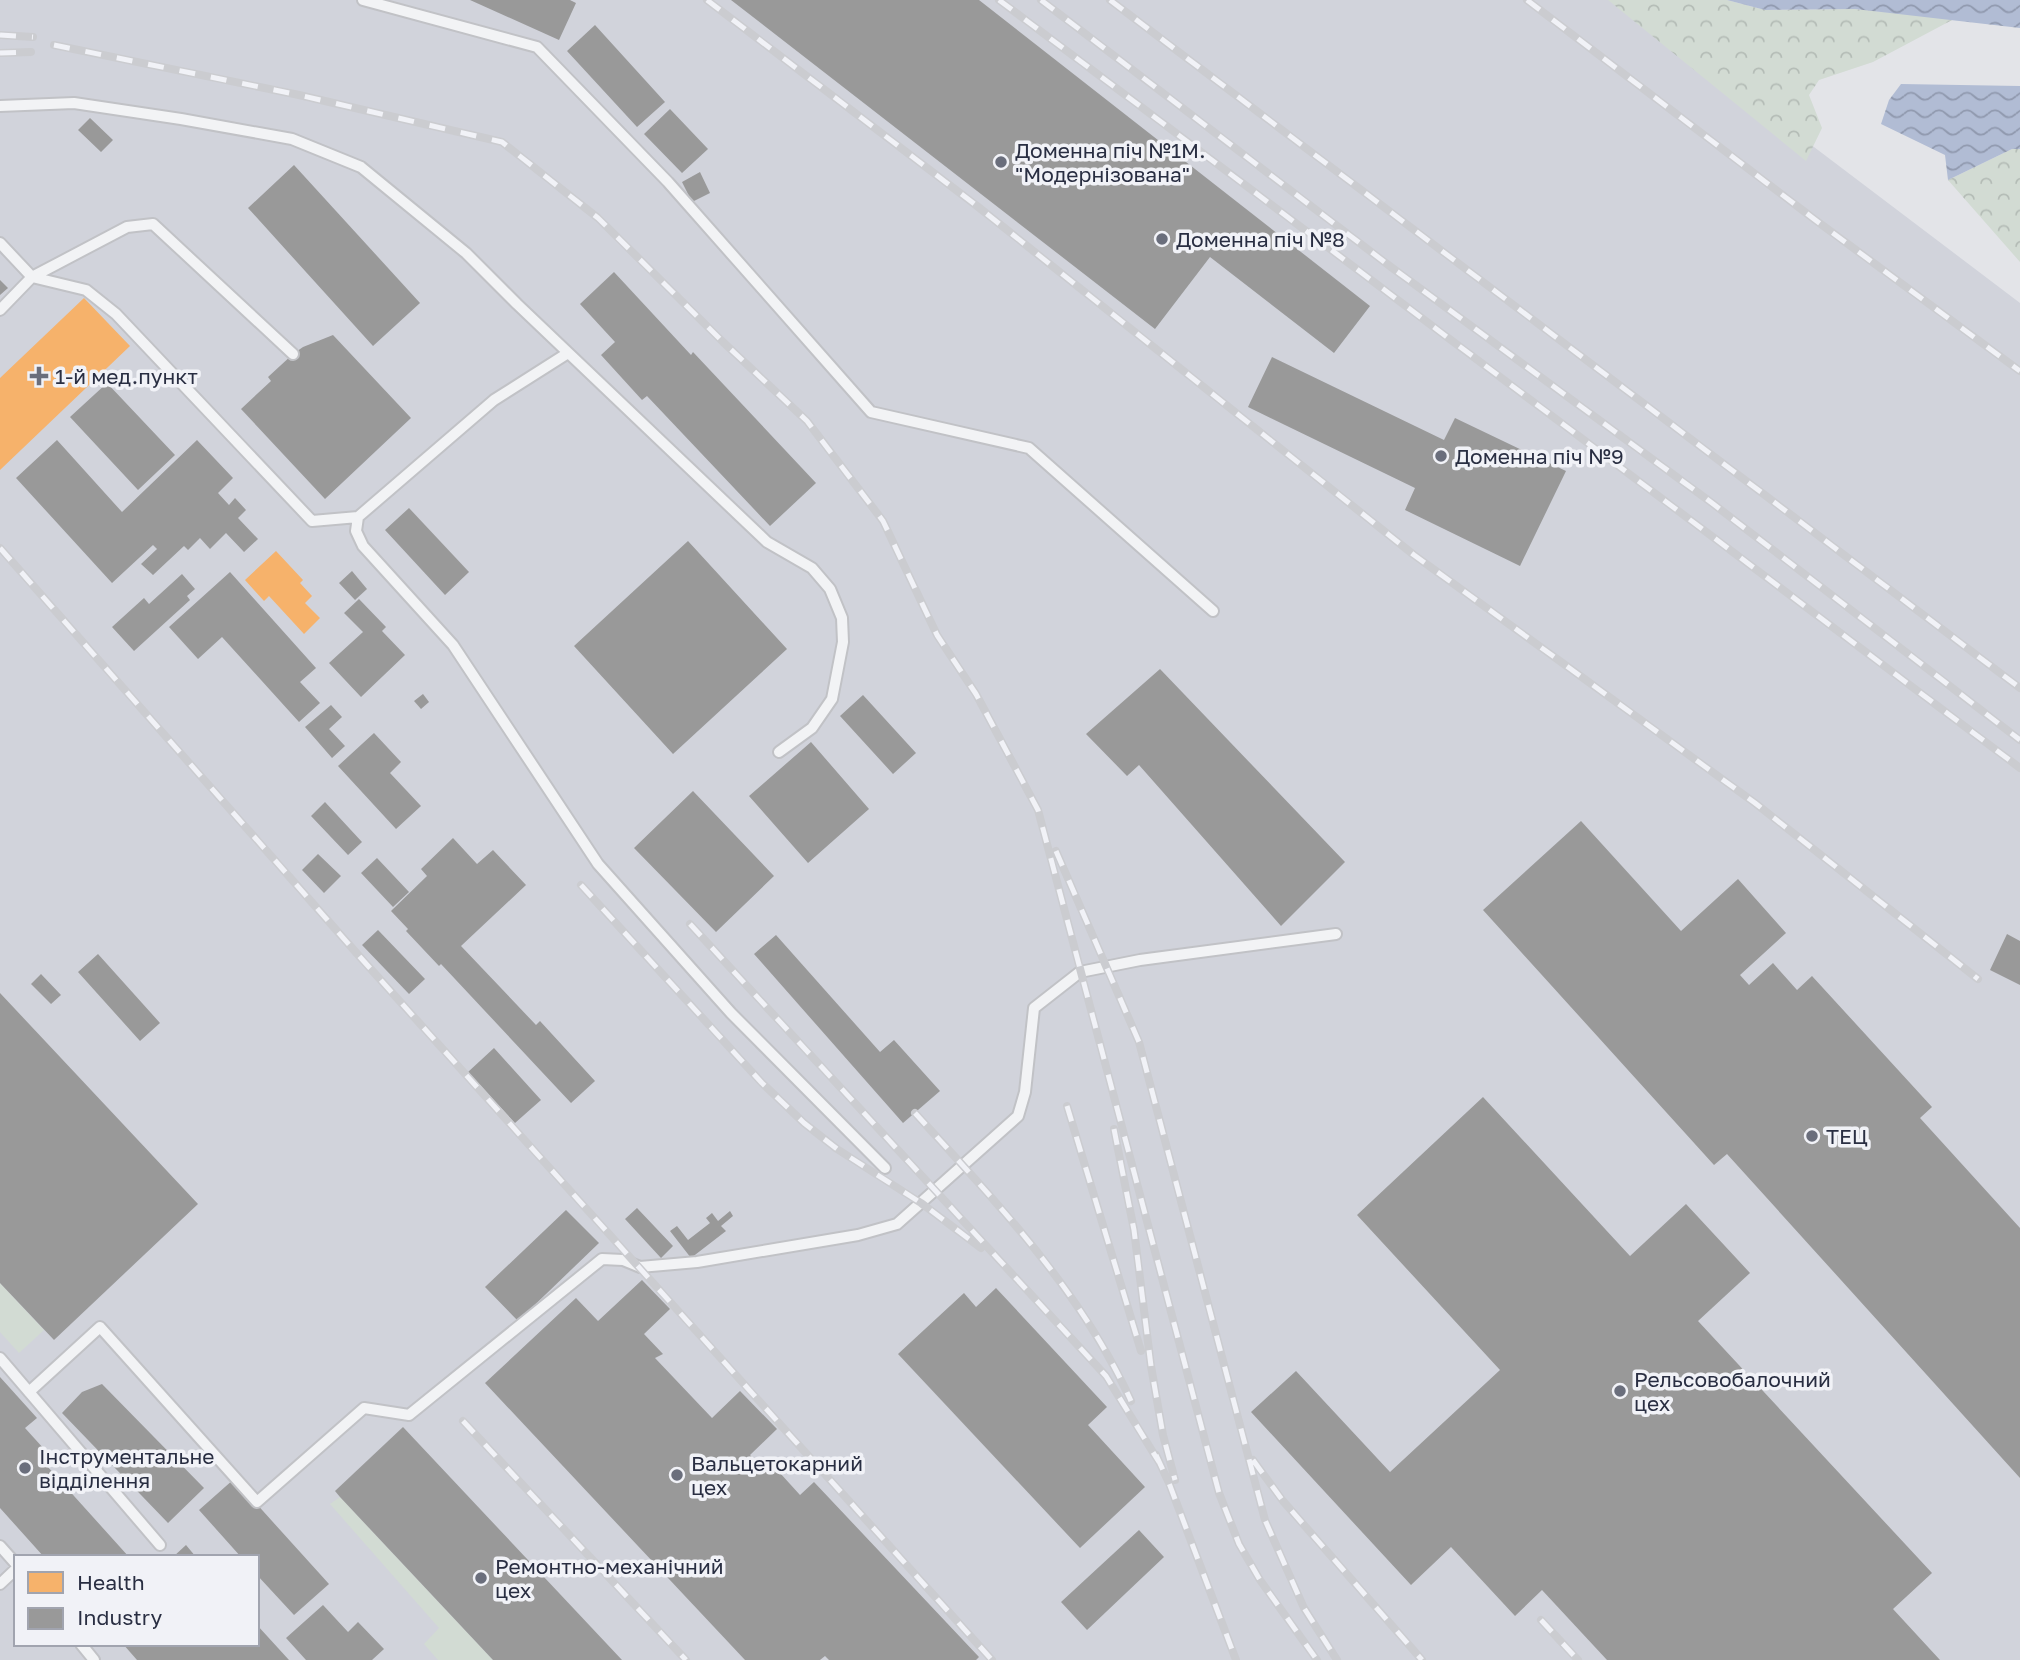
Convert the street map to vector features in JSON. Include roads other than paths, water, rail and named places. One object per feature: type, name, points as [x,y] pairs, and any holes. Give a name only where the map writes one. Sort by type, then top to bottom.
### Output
[{"type":"lane","points":[[363,0],[537,47],[668,182],[871,412],[1029,448],[1213,611]]},
{"type":"lane","points":[[0,106],[74,103],[292,139],[360,167],[466,253],[767,542],[812,568],[830,589],[842,618],[843,642],[832,699],[812,729],[779,752]]},
{"type":"lane","points":[[0,310],[32,277],[127,227],[153,223],[293,354]]},
{"type":"lane","points":[[0,243],[32,277],[86,290],[116,313],[312,521],[358,517],[494,400],[568,353]]},
{"type":"lane","points":[[358,517],[356,531],[363,546],[453,645],[598,864],[731,1013],[885,1168]]},
{"type":"lane","points":[[29,1392],[100,1327],[257,1502],[364,1408],[409,1415],[601,1259],[623,1260],[640,1267],[698,1262],[859,1235],[897,1224],[1018,1116],[1025,1092],[1034,1008],[1080,972],[1140,960],[1336,934]]},
{"type":"lane","points":[[0,1358],[160,1545]]},
{"type":"lane","points":[[0,1546],[14,1564]]},
{"type":"lane","points":[[0,1584],[14,1569]]},
{"type":"lane","points":[[83,1646],[94,1660]]},
{"type":"water","points":[[1727,0],[2020,0],[2020,28],[1855,9],[1765,10]]},
{"type":"water","points":[[1901,84],[2020,86],[2020,149],[2012,149],[1948,180],[1945,155],[1881,124],[1889,100]]},
{"type":"railway","points":[[707,0],[977,206],[1414,555],[1755,803],[1978,979]]},
{"type":"railway","points":[[999,0],[2020,768]]},
{"type":"railway","points":[[1041,0],[1391,267],[1712,503],[2020,740]]},
{"type":"railway","points":[[1110,0],[2020,688]]},
{"type":"railway","points":[[1527,0],[1814,219],[2020,371]]},
{"type":"railway","points":[[0,35],[33,37]]},
{"type":"railway","points":[[54,45],[299,95],[502,142],[598,218],[807,421],[883,521],[937,635],[976,694],[1038,810],[1219,1493],[1239,1544],[1260,1580],[1317,1660]]},
{"type":"railway","points":[[0,53],[31,52]]},
{"type":"railway","points":[[0,548],[360,957],[992,1660]]},
{"type":"railway","points":[[1056,851],[1139,1042],[1265,1520],[1304,1608],[1337,1660]]},
{"type":"railway","points":[[581,885],[762,1083],[804,1123],[837,1149],[921,1203],[981,1248]]},
{"type":"railway","points":[[690,924],[1106,1376],[1159,1462]]},
{"type":"railway","points":[[1067,1106],[1141,1351]]},
{"type":"railway","points":[[915,1113],[1035,1249],[1088,1322],[1131,1401]]},
{"type":"railway","points":[[1114,1129],[1134,1230],[1151,1366],[1163,1435],[1175,1480]]},
{"type":"railway","points":[[463,1421],[686,1660]]},
{"type":"railway","points":[[1156,1455],[1236,1660]]},
{"type":"railway","points":[[1253,1460],[1283,1501],[1422,1660]]},
{"type":"railway","points":[[1541,1620],[1578,1660]]},
{"type":"place","name":"Доменна піч №1М. \"Модернізована\"","points":[[1001,162]]},
{"type":"place","name":"Доменна піч №8","points":[[1162,239]]},
{"type":"place","name":"1-й мед.пункт","points":[[39,376]]},
{"type":"place","name":"Доменна піч №9","points":[[1441,456]]},
{"type":"place","name":"ТЕЦ","points":[[1812,1136]]},
{"type":"place","name":"Рельсовобалочний цех","points":[[1620,1391]]},
{"type":"place","name":"Інструментальне відділення","points":[[25,1468]]},
{"type":"place","name":"Вальцетокарний цех","points":[[677,1475]]},
{"type":"place","name":"Ремонтно-механічний цех","points":[[481,1578]]}]
